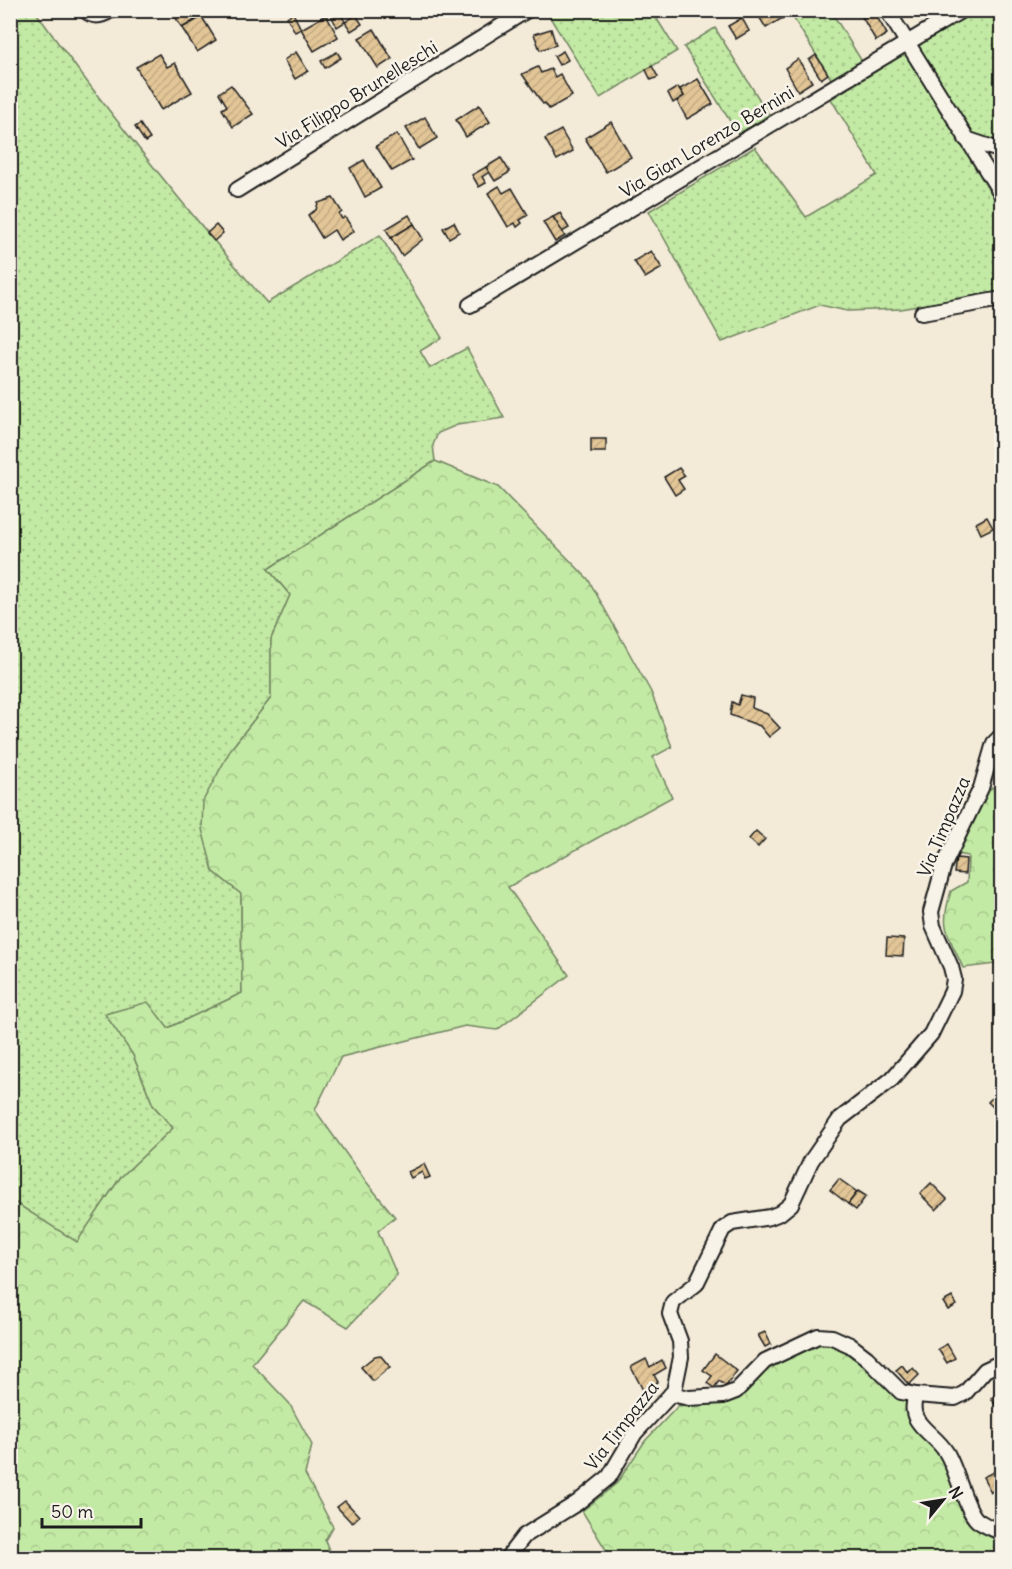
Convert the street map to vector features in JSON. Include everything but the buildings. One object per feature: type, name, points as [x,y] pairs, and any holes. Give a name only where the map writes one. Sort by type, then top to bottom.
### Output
[{"type":"street","points":[[85,10],[90,15],[97,16],[111,10]]},
{"type":"street","name":"Via Filippo Brunelleschi","points":[[237,190],[527,10]]},
{"type":"street","points":[[887,10],[1002,195]]},
{"type":"street","name":"Via Gian Lorenzo Bernini","points":[[470,305],[962,10]]},
{"type":"street","points":[[966,139],[1002,151]]},
{"type":"street","points":[[922,313],[1002,299]]},
{"type":"street","name":"Via Timpazza","points":[[507,1558],[524,1536],[577,1503],[609,1477],[635,1433],[671,1394],[681,1357],[680,1341],[670,1314],[673,1302],[696,1284],[723,1229],[732,1223],[770,1217],[780,1213],[790,1204],[811,1161],[840,1119],[892,1079],[938,1022],[952,991],[954,980],[951,967],[933,926],[931,912],[944,865],[981,788],[994,743],[1002,735]]},
{"type":"street","points":[[671,1394],[689,1398],[723,1396],[736,1391],[776,1354],[818,1336],[832,1337],[850,1345],[867,1358],[900,1392],[916,1395],[955,1398],[965,1393],[985,1370],[1002,1362]]},
{"type":"street","points":[[916,1395],[913,1413],[919,1425],[942,1446],[953,1464],[970,1509],[977,1520],[1002,1533]]},
{"type":"green space","points":[[10,11],[35,11],[148,160],[267,303],[380,235],[442,338],[420,351],[430,368],[467,348],[504,418],[457,425],[438,433],[433,445],[435,461],[268,569],[290,595],[271,639],[271,698],[231,749],[213,871],[241,894],[242,993],[168,1028],[106,1014],[133,1055],[153,1105],[173,1128],[120,1178],[77,1243],[11,1200]]},
{"type":"green space","points":[[546,11],[652,11],[677,51],[600,98]]},
{"type":"green space","points":[[789,11],[831,11],[863,63],[833,82]]},
{"type":"green space","points":[[975,11],[1001,11],[1001,145],[978,138],[964,129],[915,47]]},
{"type":"green space","points":[[715,28],[769,115],[738,134],[684,47]]},
{"type":"green space","points":[[907,52],[1001,203],[1001,291],[901,309],[847,311],[820,305],[722,342],[649,211],[755,147],[806,217],[877,175],[831,99]]},
{"type":"green space","points":[[435,461],[498,487],[588,579],[651,692],[672,747],[653,757],[672,797],[508,887],[569,975],[497,1030],[465,1026],[341,1057],[315,1110],[364,1179],[395,1217],[378,1231],[397,1275],[348,1327],[304,1301],[252,1364],[289,1403],[312,1445],[305,1474],[333,1527],[325,1540],[332,1558],[11,1558],[11,1200],[77,1242],[120,1178],[173,1128],[153,1105],[133,1055],[105,1014],[148,1002],[168,1028],[242,993],[241,894],[213,871],[202,829],[203,801],[231,749],[271,698],[271,639],[290,595],[268,569]]},
{"type":"green space","points":[[1001,745],[1001,976],[995,964],[963,968],[949,938],[946,914],[951,891],[967,882],[968,856],[955,854],[987,791],[1000,783],[994,774],[998,749]]},
{"type":"green space","points":[[819,1343],[834,1346],[864,1362],[905,1401],[914,1424],[943,1455],[977,1527],[1001,1540],[1001,1558],[611,1558],[582,1511],[617,1483],[645,1441],[678,1406],[734,1400],[742,1396],[770,1366]]}]
